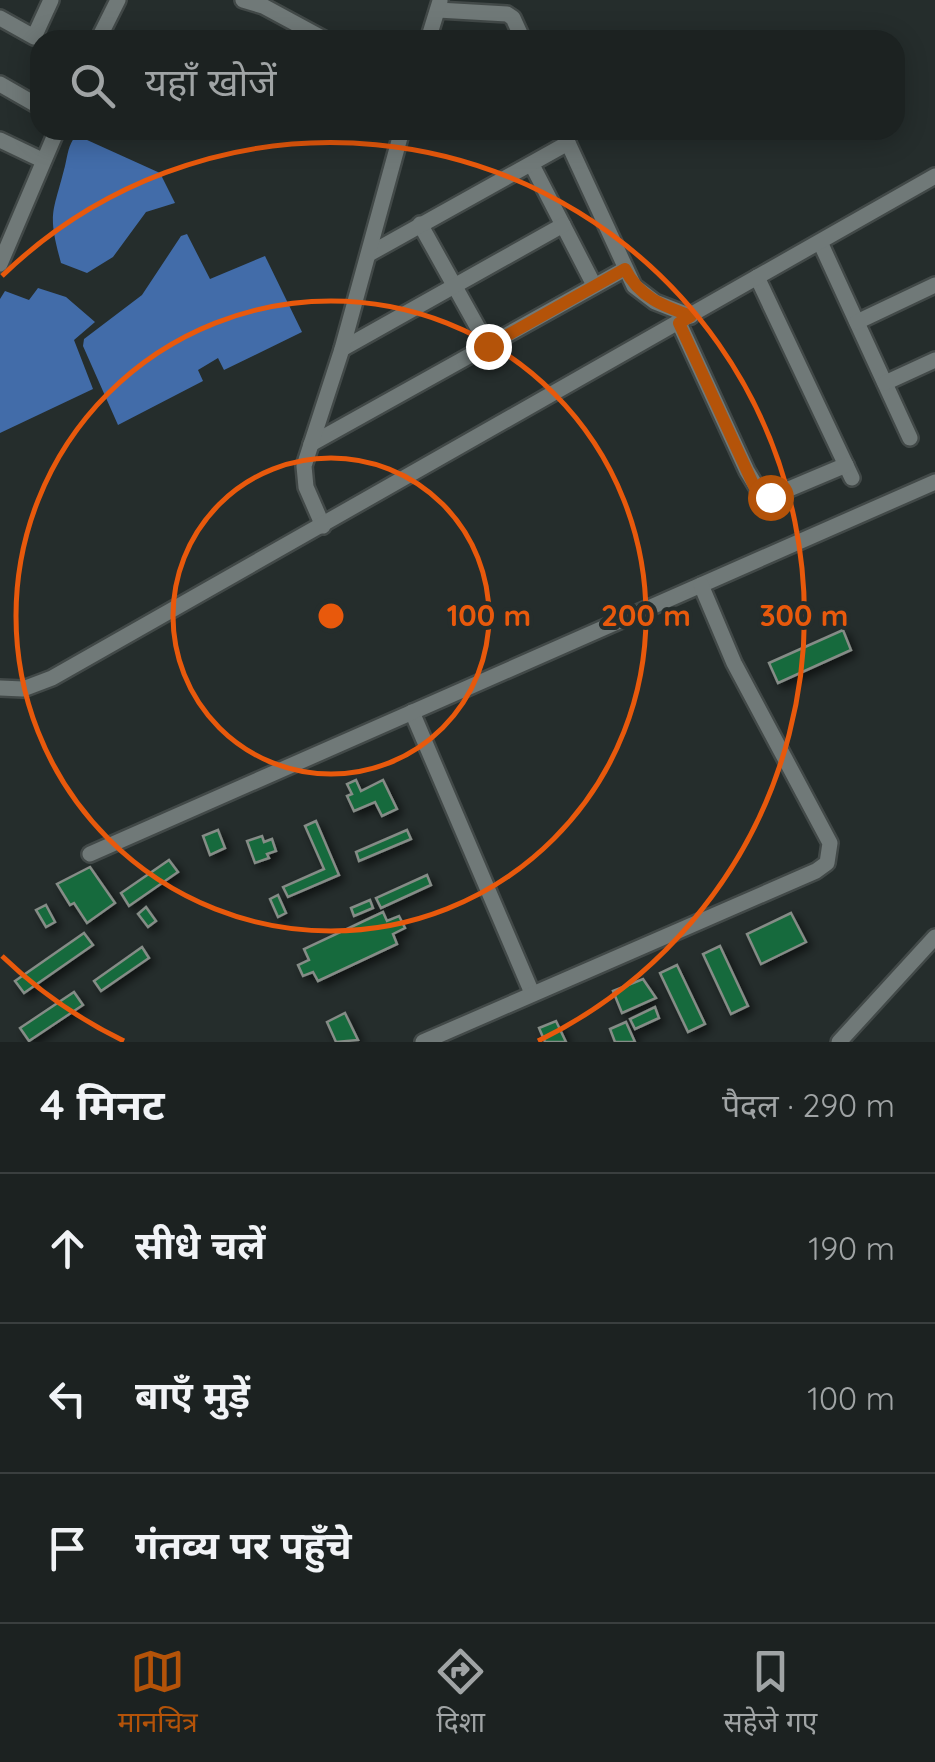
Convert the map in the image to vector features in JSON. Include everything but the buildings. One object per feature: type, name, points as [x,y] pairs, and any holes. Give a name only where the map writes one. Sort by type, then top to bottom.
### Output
[{"type":"street","points":[[37,30],[51,0]]},
{"type":"street","points":[[103,30],[118,0]]},
{"type":"street","points":[[243,0],[308,30]]},
{"type":"street","points":[[431,30],[439,5],[508,14],[518,30]]},
{"type":"street","points":[[0,18],[30,35]]},
{"type":"street","points":[[0,84],[30,101]]},
{"type":"street","points":[[0,140],[42,160]]},
{"type":"street","points":[[0,264],[52,140]]},
{"type":"street","points":[[323,526],[304,478],[399,140]]},
{"type":"street","points":[[369,254],[532,165],[560,140]]},
{"type":"street","points":[[567,140],[634,286],[685,319],[747,472],[761,494],[770,497],[849,472],[757,277]]},
{"type":"street","points":[[532,165],[594,285]]},
{"type":"street","points":[[0,688],[38,686],[935,176]]},
{"type":"street","points":[[420,224],[488,346]]},
{"type":"street","points":[[342,349],[563,225]]},
{"type":"street","points":[[820,242],[910,438]]},
{"type":"street","points":[[311,444],[625,269]]},
{"type":"street","points":[[857,322],[935,285]]},
{"type":"street","points":[[885,383],[935,360]]},
{"type":"street","points":[[90,854],[935,482]]},
{"type":"street","points":[[423,1042],[827,863],[830,843],[734,662],[700,585]]},
{"type":"street","points":[[412,712],[532,993]]},
{"type":"street","points":[[839,1042],[935,938]]},
{"type":"water","points":[[87,140],[160,173],[175,203],[146,212],[113,257],[87,273],[61,263],[54,233],[55,204],[71,143]]},
{"type":"water","points":[[187,234],[210,279],[265,256],[302,332],[224,370],[218,358],[198,370],[203,381],[118,425],[83,346],[84,339],[142,295],[181,236]]},
{"type":"water","points":[[38,288],[66,297],[95,322],[74,340],[93,389],[0,433],[0,299],[5,291],[29,300]]},
{"type":"route","points":[[488,346],[625,269],[643,294],[691,316],[679,323],[754,486],[770,497]]}]
